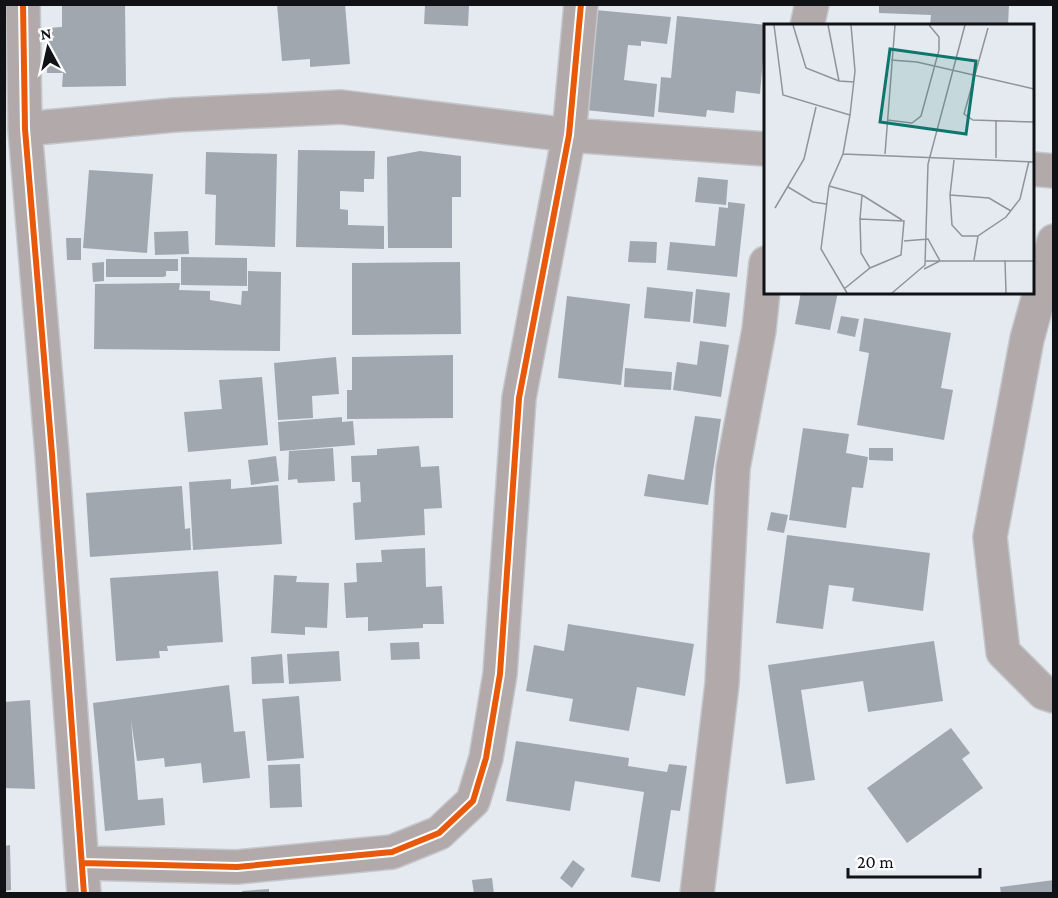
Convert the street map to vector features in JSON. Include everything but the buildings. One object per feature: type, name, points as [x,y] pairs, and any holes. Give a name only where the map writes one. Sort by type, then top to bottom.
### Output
[{"type":"street","points":[[22,4],[25,129],[84,878],[237,867],[392,852],[439,833],[473,801],[486,758],[500,674],[519,398],[568,135],[581,4]]},
{"type":"street","points":[[807,24],[812,4]]},
{"type":"street","points":[[25,129],[174,115],[341,107],[568,135],[764,148]]},
{"type":"street","points":[[1034,169],[1053,171]]},
{"type":"street","points":[[1053,241],[1027,339],[990,537],[1003,651],[1044,693],[1053,696]]},
{"type":"street","points":[[697,894],[722,684],[734,468],[759,330],[764,274]]},
{"type":"cycle path","points":[[23,4],[25,129],[52,454],[84,894]]},
{"type":"cycle path","points":[[83,863],[237,867],[392,852],[439,833],[473,801],[486,758],[500,674],[519,398],[569,135],[581,4]]}]
